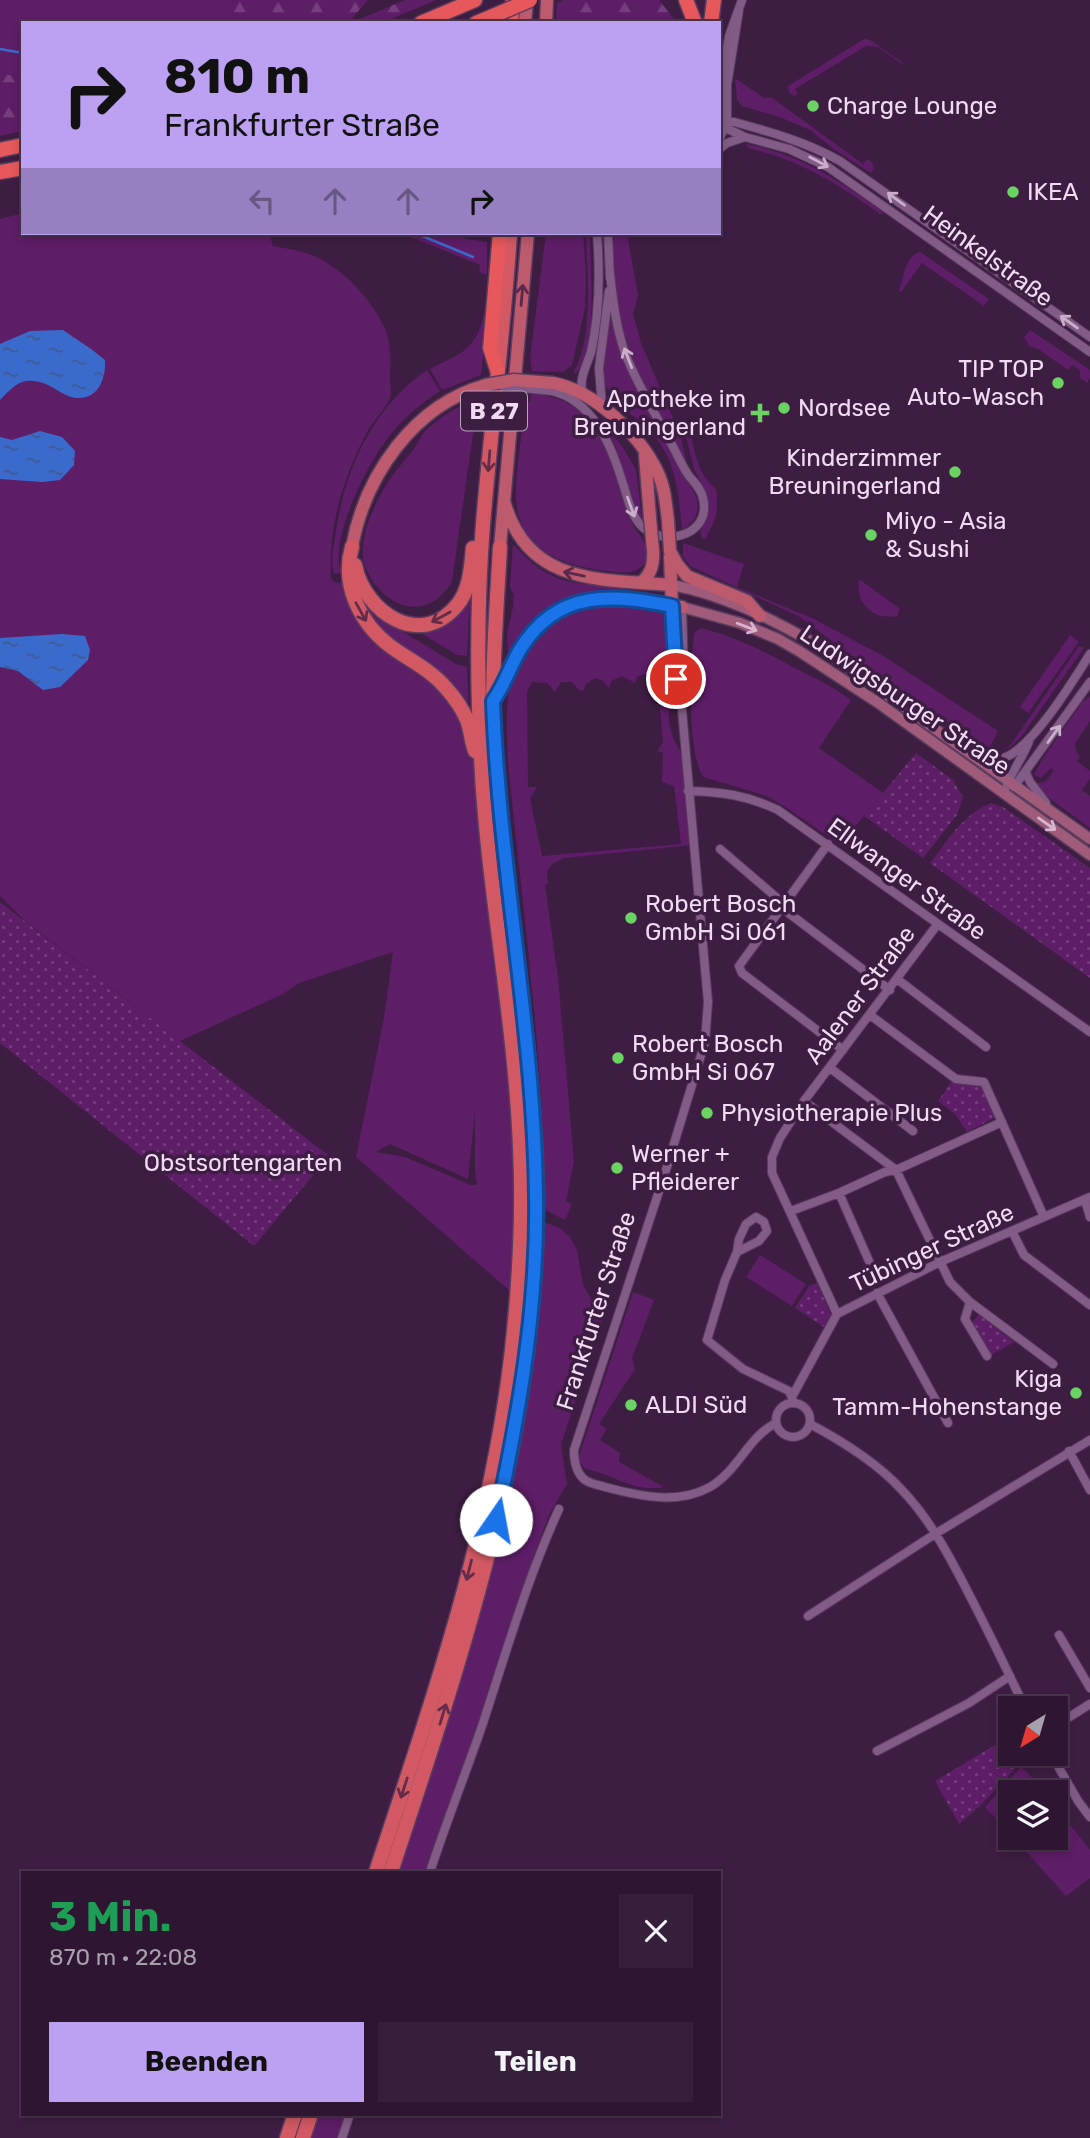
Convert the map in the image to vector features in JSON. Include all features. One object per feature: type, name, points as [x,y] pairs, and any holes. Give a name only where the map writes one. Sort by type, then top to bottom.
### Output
[{"type":"highway","points":[[426,21],[475,0]]},
{"type":"highway","points":[[511,21],[513,0]]},
{"type":"highway","points":[[481,21],[528,0]]},
{"type":"highway","points":[[686,0],[694,21]]},
{"type":"highway","points":[[711,21],[714,0]]},
{"type":"highway","points":[[0,150],[21,145]]},
{"type":"highway","points":[[0,173],[21,168]]},
{"type":"highway","points":[[497,370],[490,348],[500,235]]},
{"type":"highway","name":"B 27","points":[[376,1871],[440,1674],[481,1522],[506,1393],[522,1239],[520,1147],[481,763],[478,675],[483,527],[510,235]]},
{"type":"highway","points":[[352,547],[362,588],[379,610],[401,623],[426,624],[438,621],[459,603],[469,580],[473,548],[483,527]]},
{"type":"highway","points":[[352,547],[348,574],[353,597],[365,619],[383,640],[429,672],[451,694],[467,721],[473,747],[481,763]]},
{"type":"highway","name":"B 27","points":[[391,1871],[455,1676],[491,1544],[519,1410],[532,1301],[537,1208],[535,1146],[500,822],[493,701],[500,547]]},
{"type":"highway","points":[[493,701],[505,685],[513,662],[528,637],[548,619],[568,608],[592,599],[608,597],[677,606]]},
{"type":"highway","points":[[287,2138],[294,2116]]},
{"type":"highway","points":[[303,2138],[310,2116]]},
{"type":"main road","points":[[525,21],[528,0]]},
{"type":"main road","points":[[546,21],[547,0]]},
{"type":"main road","name":"B 27","points":[[500,547],[528,235]]},
{"type":"main road","points":[[352,547],[366,499],[387,460],[404,437],[427,414],[457,396],[486,385],[514,380],[556,387],[582,387],[629,432],[659,474],[668,522],[672,585],[677,606]]},
{"type":"main road","points":[[641,583],[653,566],[644,452]]},
{"type":"main road","points":[[503,499],[521,539],[534,554],[549,565],[572,574],[672,585]]},
{"type":"main road","points":[[670,551],[687,576],[747,601],[760,616]]},
{"type":"main road","name":"Ludwigsburger Straße","points":[[672,585],[703,592],[760,616],[817,645],[1090,839]]},
{"type":"main road","name":"Ludwigsburger Straße","points":[[677,606],[740,624],[778,639],[799,651],[877,702],[1090,855]]},
{"type":"street","points":[[721,86],[729,36],[742,0]]},
{"type":"street","points":[[722,125],[739,10]]},
{"type":"street","name":"Heinkelstraße","points":[[722,125],[745,137],[809,157],[864,191],[1090,352]]},
{"type":"street","name":"Heinkelstraße","points":[[722,125],[776,133],[840,161],[1090,337]]},
{"type":"street","points":[[721,148],[745,137]]},
{"type":"street","points":[[864,191],[872,182]]},
{"type":"street","points":[[582,387],[591,352],[599,300],[597,235]]},
{"type":"street","points":[[556,387],[589,414],[604,435],[640,525],[652,533],[673,538],[693,531],[700,524],[704,514],[702,494],[653,411],[625,351],[614,312],[608,235]]},
{"type":"street","points":[[602,406],[599,368],[610,274]]},
{"type":"street","name":"Frankfurter Straße","points":[[677,606],[674,670],[681,699],[707,989],[705,1042],[575,1450],[576,1467],[585,1480],[645,1496],[689,1495],[720,1480],[757,1439],[776,1423]]},
{"type":"street","points":[[977,758],[993,760],[1007,757],[1029,741],[1086,668],[1090,654]]},
{"type":"street","points":[[1012,783],[1026,773],[1090,682]]},
{"type":"street","points":[[1004,794],[1012,783],[1029,741]]},
{"type":"street","points":[[1026,773],[1041,798],[1060,818]]},
{"type":"street","name":"Ellwanger Straße","points":[[688,791],[729,793],[755,799],[778,810],[1090,1032]]},
{"type":"street","points":[[828,844],[739,966],[742,973],[843,1050]]},
{"type":"street","points":[[720,849],[782,905],[890,990]]},
{"type":"street","name":"Aalener Straße","points":[[837,1314],[772,1173],[772,1157],[780,1138],[804,1101],[937,925]]},
{"type":"street","points":[[897,979],[986,1047]]},
{"type":"street","points":[[870,1015],[956,1079],[984,1082],[1044,1217]]},
{"type":"street","points":[[830,1068],[913,1131]]},
{"type":"street","points":[[804,1101],[896,1170],[950,1282],[970,1302],[1053,1364]]},
{"type":"street","points":[[791,1211],[839,1194],[885,1172],[896,1170],[1002,1122]]},
{"type":"street","points":[[839,1194],[869,1261]]},
{"type":"street","points":[[1087,1198],[1090,1217]]},
{"type":"street","name":"Tübinger Straße","points":[[794,1399],[837,1314],[940,1262],[1087,1198]]},
{"type":"street","points":[[1012,1231],[1024,1255],[1090,1305]]},
{"type":"street","points":[[737,1252],[725,1280],[707,1340],[743,1369],[789,1391],[807,1410],[810,1424]]},
{"type":"street","points":[[877,1293],[948,1423]]},
{"type":"street","points":[[970,1302],[965,1319],[987,1356]]},
{"type":"street","points":[[794,1399],[781,1408],[776,1423],[784,1434],[795,1436],[801,1434],[810,1424]]},
{"type":"street","points":[[810,1424],[863,1457],[901,1489],[935,1534],[1019,1696]]},
{"type":"street","points":[[808,1616],[935,1534],[1090,1440]]},
{"type":"street","points":[[1069,1451],[1090,1490]]},
{"type":"street","points":[[430,1871],[524,1594],[559,1509]]},
{"type":"street","points":[[1059,1635],[1090,1688]]},
{"type":"street","points":[[877,1751],[969,1703],[1010,1676]]},
{"type":"street","points":[[1068,1718],[1090,1704]]},
{"type":"street","points":[[1058,1766],[1090,1817]]},
{"type":"street","points":[[342,2138],[349,2116]]},
{"type":"green space","points":[[0,0],[234,0],[213,21],[21,21],[21,73],[0,74]]},
{"type":"green space","points":[[234,0],[368,0],[350,21],[213,21]]},
{"type":"green space","points":[[405,0],[436,0],[387,21],[356,21]]},
{"type":"green space","points":[[563,0],[659,0],[675,21],[556,21],[557,3]]},
{"type":"green space","points":[[864,39],[870,40],[903,63],[878,47],[866,46],[795,89],[798,94],[794,96],[789,93],[788,86]]},
{"type":"green space","points":[[21,73],[21,131],[0,136],[0,74]]},
{"type":"green space","points":[[735,78],[764,98],[771,97],[863,164],[870,160],[874,167],[871,173],[810,130],[742,106],[737,100]]},
{"type":"green space","points":[[746,144],[784,154],[819,170],[884,213],[880,214],[801,166],[748,148]]},
{"type":"green space","points":[[21,214],[21,235],[270,235],[273,246],[313,255],[342,274],[367,300],[380,319],[388,340],[391,396],[366,434],[344,485],[332,540],[331,578],[335,583],[346,582],[365,619],[444,685],[473,747],[516,1089],[516,1211],[510,1291],[356,1157],[384,1018],[393,952],[299,983],[283,994],[180,1041],[23,919],[0,896],[0,219]],"holes":[[[475,1110],[477,1185],[471,1185],[405,1157],[376,1152],[390,1144],[468,1179]]]},
{"type":"green space","points":[[406,235],[456,235],[487,242],[487,275],[479,272],[480,265]]},
{"type":"green space","points":[[546,235],[583,235],[585,308],[572,365],[563,372],[532,371],[530,358]]},
{"type":"green space","points":[[586,235],[590,235],[590,328],[583,363],[575,374],[587,322]]},
{"type":"green space","points":[[615,235],[627,235],[638,296],[633,314],[641,343],[681,437],[686,461],[673,441],[629,348],[619,312],[613,247]]},
{"type":"green space","points":[[920,252],[989,299],[984,306],[922,263],[901,292],[899,291],[908,262]]},
{"type":"green space","points":[[488,279],[491,279],[481,375],[442,390],[430,369],[460,354],[474,341],[484,315]]},
{"type":"green space","points":[[611,311],[633,378],[697,498],[695,516],[691,524],[682,529],[678,491],[669,460],[662,447],[653,434],[621,406],[603,385]]},
{"type":"green space","points":[[1030,330],[1090,370],[1087,383],[1080,378],[1080,370],[1072,365],[1068,370],[1038,349],[1029,346],[1024,337]]},
{"type":"green space","points":[[427,370],[440,391],[402,422],[372,463],[345,521],[339,558],[341,573],[334,574],[332,564],[340,507],[365,440],[392,401]]},
{"type":"green space","points":[[531,393],[556,398],[575,407],[590,420],[600,436],[609,454],[630,518],[644,541],[646,561],[639,569],[619,572],[566,562],[541,549],[523,527],[516,504],[516,479],[526,404],[530,401]]},
{"type":"green space","points":[[478,399],[452,581],[435,600],[425,605],[414,607],[393,601],[374,583],[363,559],[364,538],[371,515],[387,484],[425,431],[448,413]]},
{"type":"green space","points":[[603,423],[622,446],[636,470],[642,520],[614,443]]},
{"type":"green space","points":[[691,436],[702,472],[716,489],[716,515],[705,539],[700,532],[707,515],[708,503],[692,461],[686,437]]},
{"type":"green space","points":[[683,543],[744,564],[737,587],[814,619],[885,657],[998,731],[990,747],[976,744],[798,616],[690,566],[683,557]]},
{"type":"green space","points":[[513,544],[526,558],[551,575],[576,583],[625,588],[625,592],[597,594],[562,605],[529,629],[508,655],[507,633],[514,595],[510,587]]},
{"type":"green space","points":[[859,579],[900,609],[897,616],[881,616],[868,609],[860,596]]},
{"type":"green space","points":[[359,599],[384,621],[400,627],[402,631],[456,664],[467,667],[469,713],[386,638]]},
{"type":"green space","points":[[470,599],[467,656],[457,655],[416,630]]},
{"type":"green space","points":[[620,603],[662,611],[667,624],[671,650],[670,726],[687,774],[694,845],[564,858],[552,864],[547,871],[548,884],[545,885],[558,978],[574,1161],[566,1201],[572,1204],[565,1220],[545,1210],[537,1042],[508,763],[507,709],[513,675],[522,658],[541,634],[577,612]],"holes":[[[652,675],[658,684],[663,742],[657,751],[663,753],[662,782],[674,786],[681,844],[542,856],[530,798],[537,787],[528,787],[527,691],[532,682],[547,683],[555,692],[561,682],[572,682],[580,691],[595,678],[603,681],[609,688],[611,681],[622,676],[635,683],[637,677]]]},
{"type":"green space","points":[[701,628],[759,650],[837,690],[851,700],[819,748],[883,793],[840,845],[767,796],[703,777],[694,747],[691,707],[694,633]]},
{"type":"green space","points":[[1070,635],[1079,642],[1028,713],[1020,707]]},
{"type":"green space","points":[[1079,646],[1084,648],[1021,737],[1007,750]]},
{"type":"green space","points":[[1090,697],[1090,721],[1075,744],[1076,752],[1080,756],[1077,761],[1090,771],[1090,779],[1082,790],[1090,796],[1090,828],[1038,790],[1035,783],[1045,782],[1054,770],[1051,768],[1041,778],[1034,775],[1083,701]]},
{"type":"green space","points":[[916,753],[953,780],[963,797],[957,815],[923,858],[864,816]]},
{"type":"green space","points":[[991,803],[1003,807],[1090,868],[1090,978],[930,863],[964,821]]},
{"type":"green space","name":"Obstsortengarten","points":[[0,902],[329,1156],[254,1246],[0,1043]]},
{"type":"green space","points":[[952,1081],[980,1084],[996,1117],[967,1132],[956,1115],[938,1101]]},
{"type":"green space","points":[[539,1220],[560,1228],[570,1237],[577,1250],[583,1285],[603,1319],[561,1444],[567,1484],[549,1515],[532,1561],[428,1871],[395,1871],[493,1545]]},
{"type":"green space","points":[[760,1255],[806,1284],[792,1306],[746,1277]]},
{"type":"green space","points":[[817,1283],[831,1314],[824,1327],[795,1308],[809,1286]]},
{"type":"green space","points":[[633,1292],[654,1300],[632,1358],[635,1369],[599,1424],[607,1429],[600,1440],[620,1453],[619,1462],[664,1487],[633,1485],[585,1469],[578,1459]]},
{"type":"green space","points":[[979,1314],[1014,1342],[991,1355],[972,1323]]},
{"type":"green space","points":[[998,1743],[998,1766],[1018,1766],[1004,1780],[998,1780],[998,1787],[959,1824],[935,1781]]},
{"type":"green space","points":[[1021,1767],[1035,1780],[1009,1780]]},
{"type":"green space","points":[[998,1793],[998,1821],[985,1807]]},
{"type":"green space","points":[[1068,1821],[1090,1850],[1090,1878],[1066,1896],[1025,1850],[1068,1850]]},
{"type":"green space","points":[[314,2116],[345,2116],[338,2138],[307,2138]]},
{"type":"water","points":[[63,330],[105,360],[104,374],[96,391],[77,398],[41,382],[26,381],[15,386],[0,400],[0,344],[30,331]]},
{"type":"water","points":[[40,431],[62,437],[75,451],[74,465],[60,480],[42,482],[0,479],[0,437],[12,440]]},
{"type":"water","points":[[62,634],[85,636],[90,650],[88,660],[60,687],[43,690],[18,671],[0,667],[0,638]]},
{"type":"waterway","points":[[0,49],[21,53]]},
{"type":"waterway","points":[[420,235],[473,257]]},
{"type":"place","name":"Charge Lounge","points":[[813,106]]},
{"type":"place","name":"IKEA","points":[[1013,192]]},
{"type":"place","name":"TIP TOP Auto-Wasch","points":[[1058,383]]},
{"type":"place","name":"Nordsee","points":[[784,408]]},
{"type":"place","name":"Apotheke im Breuningerland","points":[[760,413]]},
{"type":"place","name":"Kinderzimmer Breuningerland","points":[[955,472]]},
{"type":"place","name":"Miyo - Asia & Sushi","points":[[871,535]]},
{"type":"place","name":"Robert Bosch GmbH Si 061","points":[[631,918]]},
{"type":"place","name":"Robert Bosch GmbH Si 067","points":[[618,1058]]},
{"type":"place","name":"Physiotherapie Plus","points":[[707,1113]]},
{"type":"place","name":"Werner + Pfleiderer","points":[[617,1168]]},
{"type":"place","name":"Kiga Tamm-Hohenstange","points":[[1076,1393]]},
{"type":"place","name":"ALDI Süd","points":[[631,1405]]},
{"type":"route","points":[[496,1520],[519,1410],[527,1355],[537,1208],[530,1083],[500,822],[493,701],[505,685],[513,662],[528,637],[548,619],[575,604],[608,597],[672,606],[676,679]]}]
